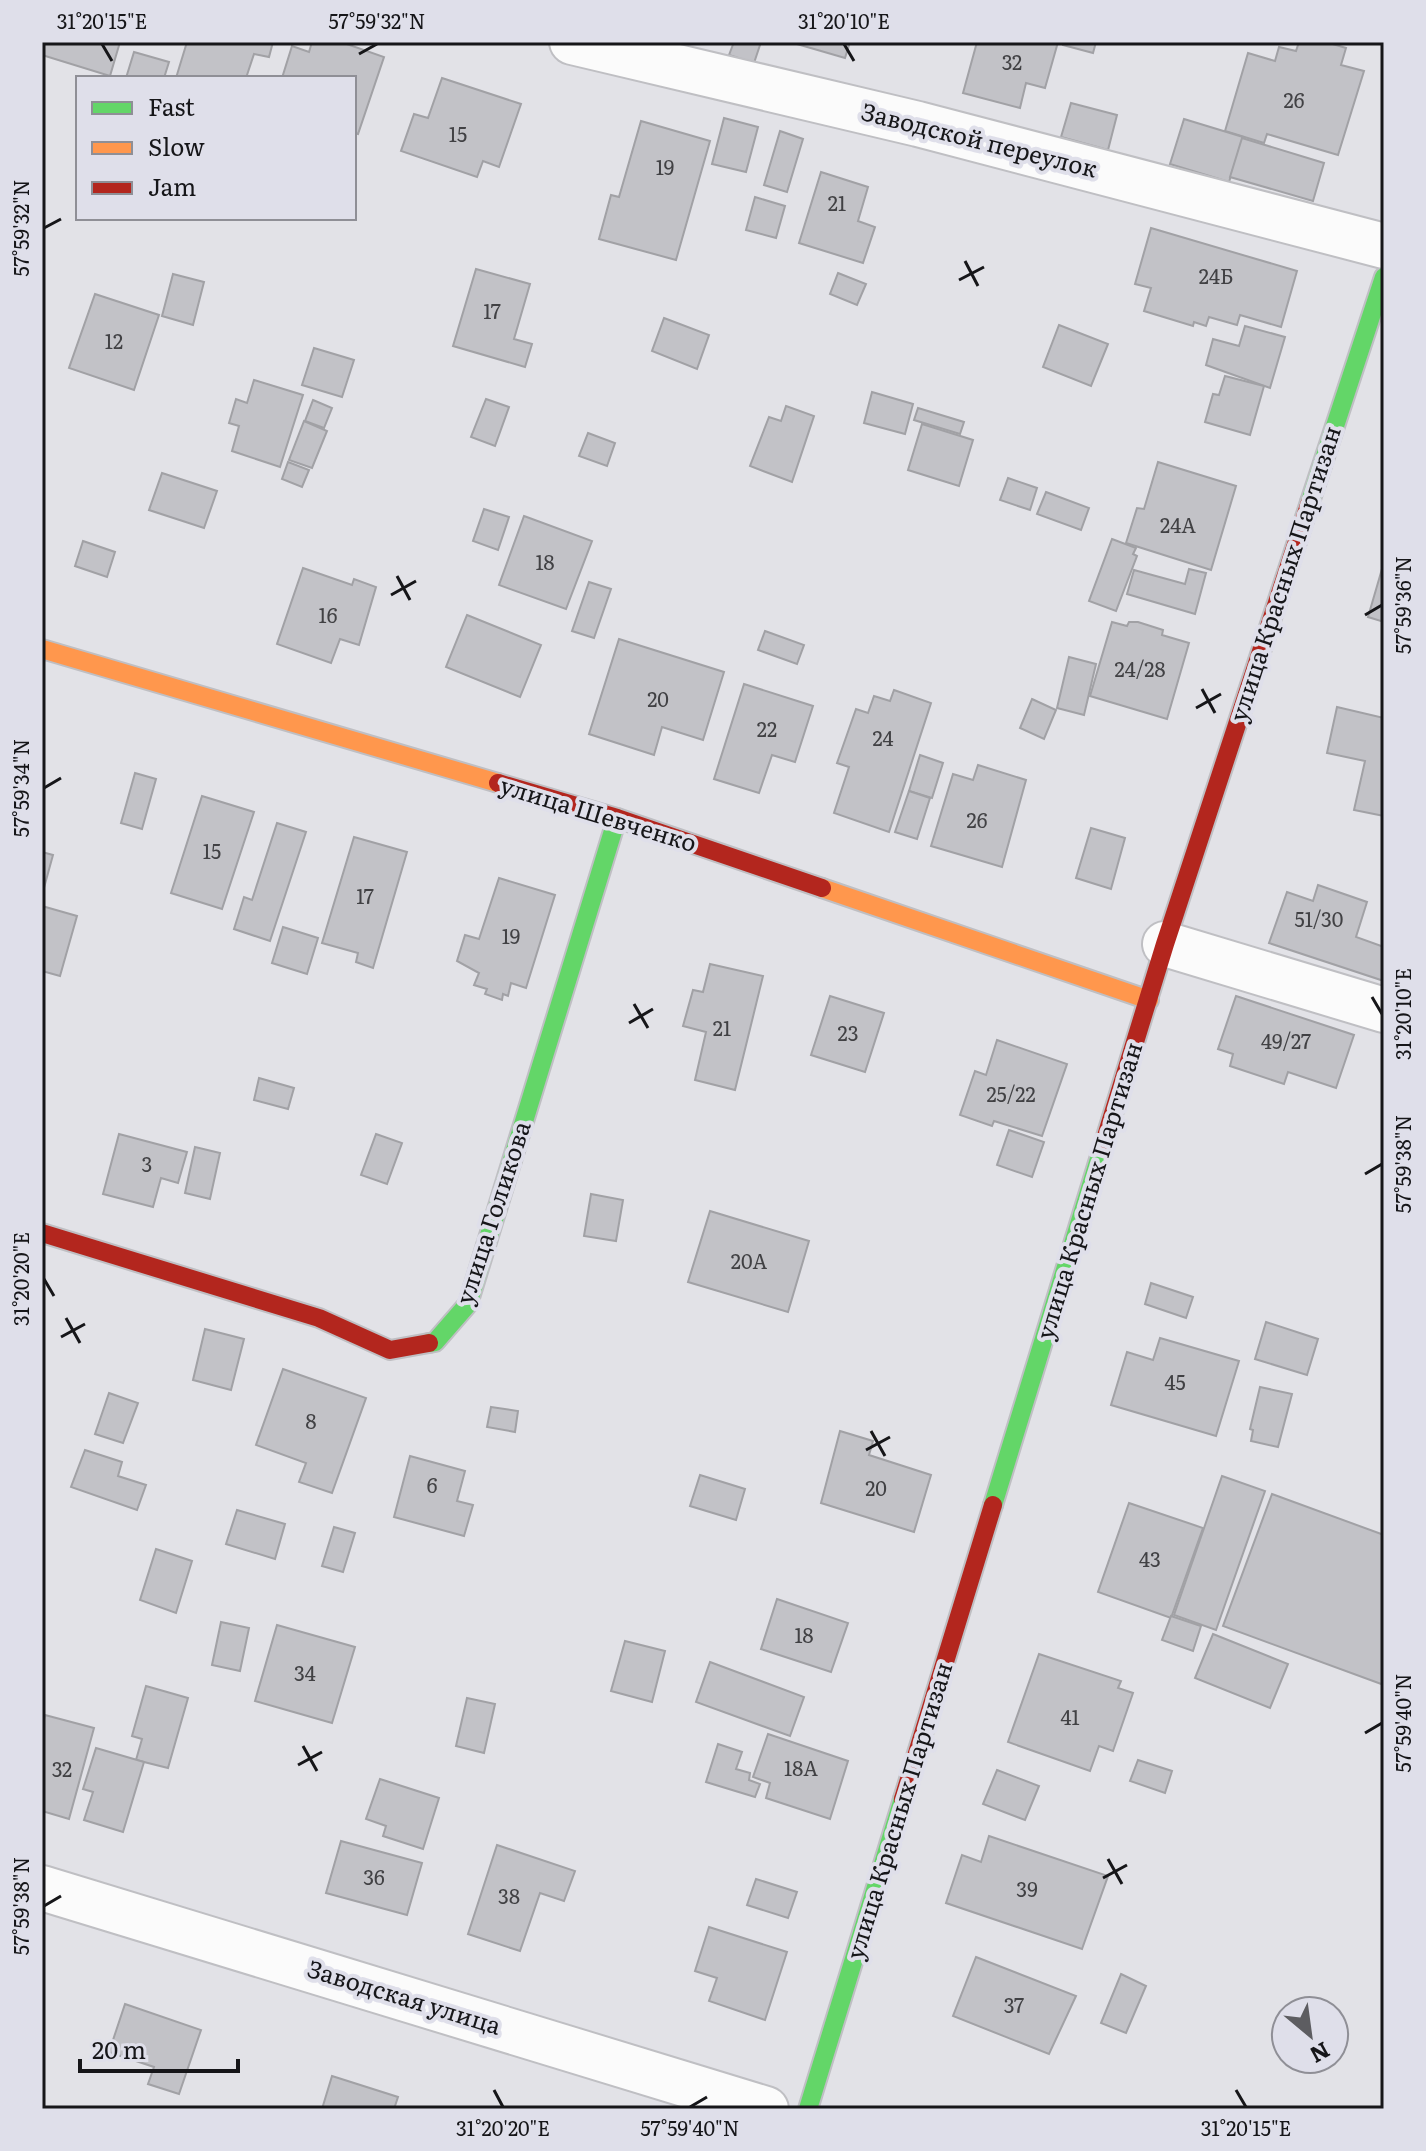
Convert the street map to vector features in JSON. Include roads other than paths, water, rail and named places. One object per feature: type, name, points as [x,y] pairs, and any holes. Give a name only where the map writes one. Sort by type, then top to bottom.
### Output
[{"type":"street","name":"Заводской переулок","points":[[572,42],[918,124],[1384,246]]},
{"type":"street","name":"улица Красных Партизан","points":[[808,2109],[1165,944],[1384,277]]},
{"type":"street","name":"улица Шевченко","points":[[42,649],[617,818],[1149,1000]]},
{"type":"street","name":"улица Голикова","points":[[42,1233],[319,1318],[390,1350],[435,1342],[468,1304],[617,818]]},
{"type":"street","points":[[1165,944],[1384,1010]]},
{"type":"street","name":"Заводская улица","points":[[42,1888],[766,2109]]}]
